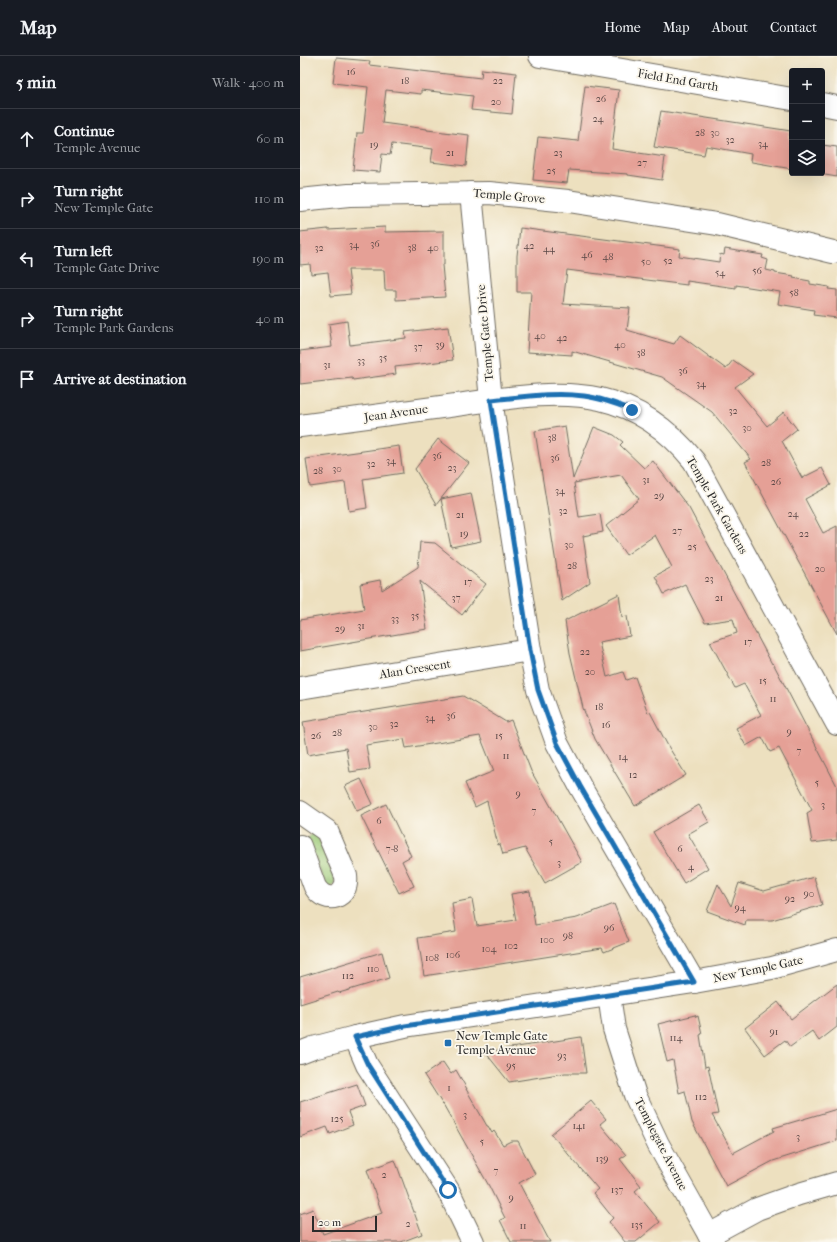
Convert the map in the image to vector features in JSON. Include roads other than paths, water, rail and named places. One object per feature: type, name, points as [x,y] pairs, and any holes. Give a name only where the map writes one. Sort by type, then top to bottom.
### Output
[{"type":"street","name":"Field End Garth","points":[[540,56],[585,60],[789,98]]},
{"type":"street","points":[[825,105],[837,107]]},
{"type":"street","name":"Temple Gate Drive","points":[[471,193],[491,400],[530,650],[538,690],[557,743],[580,786],[694,982]]},
{"type":"street","name":"Temple Grove","points":[[300,200],[349,195],[489,193],[568,202],[717,224],[833,252]]},
{"type":"street","name":"Temple Park Gardens","points":[[491,400],[553,394],[586,396],[602,399],[632,410],[646,418],[672,437],[694,461],[837,724]]},
{"type":"street","name":"Jean Avenue","points":[[300,426],[491,400]]},
{"type":"street","name":"Alan Crescent","points":[[300,688],[530,650]]},
{"type":"street","points":[[300,812],[327,831],[346,876],[347,882],[343,892],[338,896],[327,898],[318,892],[300,846]]},
{"type":"street","name":"New Temple Gate","points":[[300,1053],[355,1037],[405,1026],[694,982],[772,968],[837,950]]},
{"type":"street","name":"Templegate Avenue","points":[[609,995],[614,1029],[635,1095],[658,1144],[711,1238]]},
{"type":"street","points":[[355,1037],[368,1065],[448,1190],[473,1242]]},
{"type":"street","points":[[711,1238],[757,1209],[799,1194],[837,1183]]},
{"type":"place","name":"New Temple Gate Temple Avenue","points":[[448,1043]]}]
